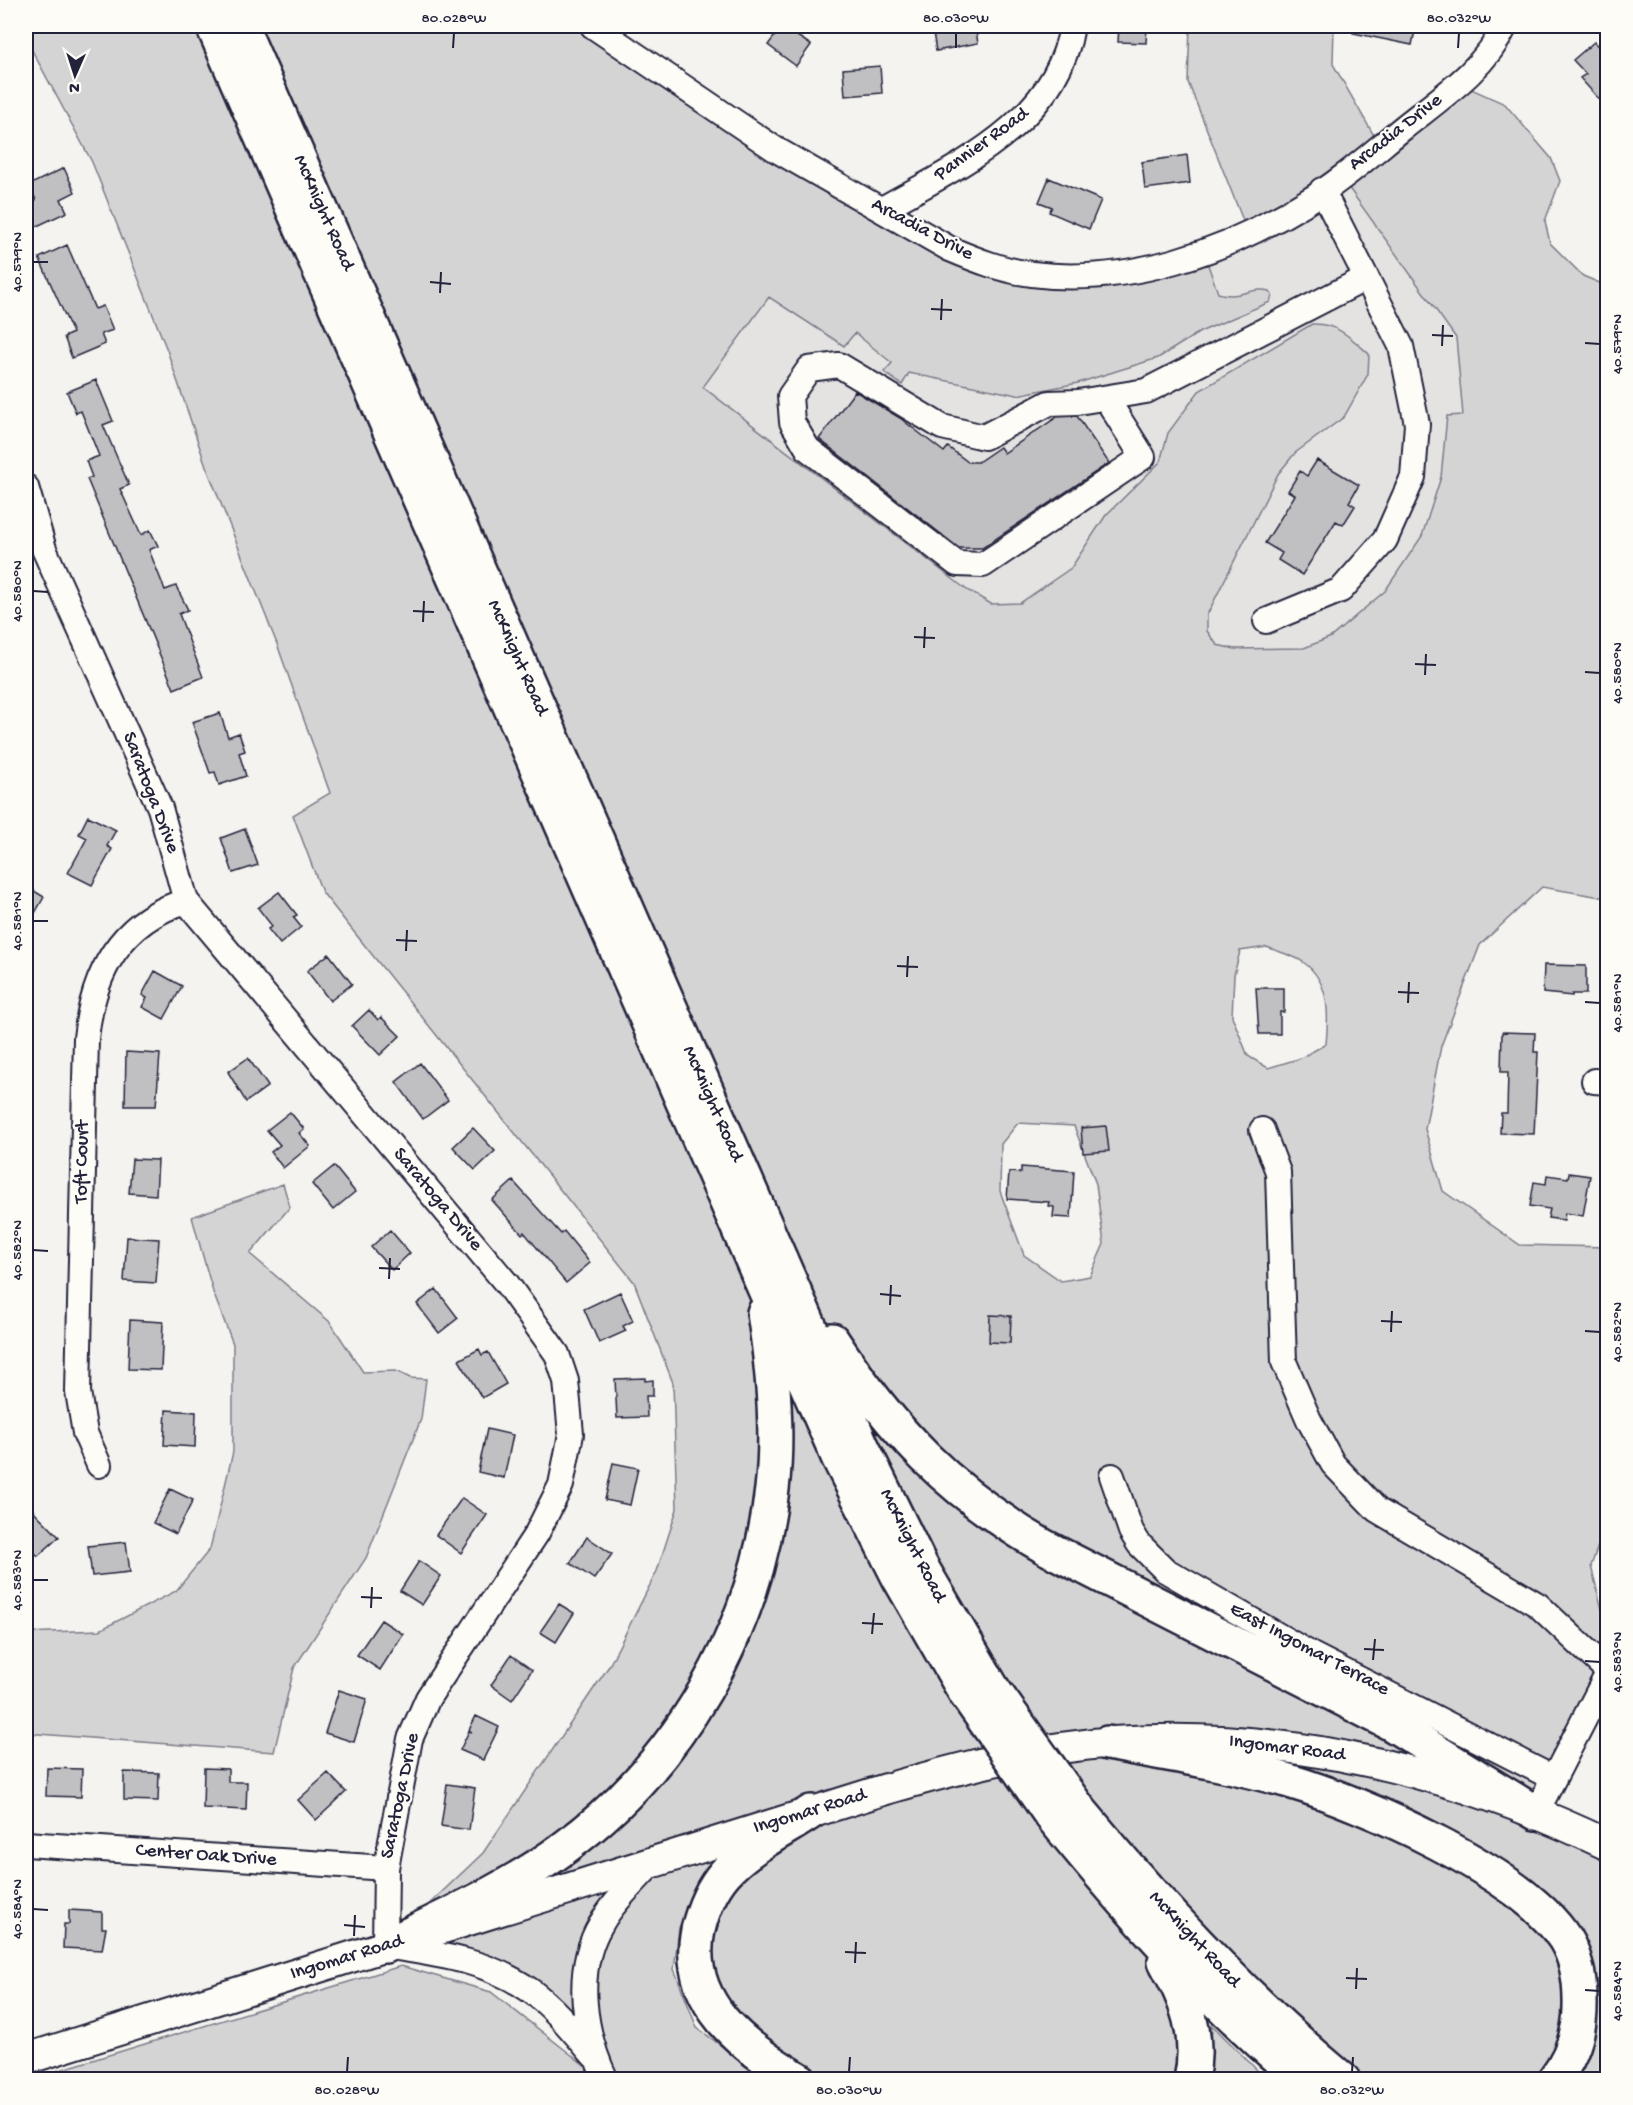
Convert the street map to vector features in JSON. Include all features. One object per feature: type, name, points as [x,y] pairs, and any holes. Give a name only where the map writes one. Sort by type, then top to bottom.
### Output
[{"type":"highway","name":"McKnight Road","points":[[213,26],[769,1267]]},
{"type":"highway","name":"McKnight Road","points":[[241,26],[769,1267],[868,1518],[931,1636],[980,1692],[1146,1928],[1235,2019],[1303,2079]]},
{"type":"highway","points":[[769,1267],[876,1403],[919,1453],[966,1496],[1045,1547],[1390,1723],[1536,1813]]},
{"type":"highway","points":[[385,1946],[533,1870],[596,1823],[674,1740],[713,1676],[730,1642],[754,1577],[764,1537],[772,1487],[769,1267]]},
{"type":"highway","points":[[1107,1743],[1247,1770],[1334,1796],[1460,1855],[1523,1897],[1541,1911],[1565,1939],[1577,1969],[1581,2004],[1576,2041],[1569,2058],[1554,2079]]},
{"type":"highway","points":[[800,2079],[758,2054],[728,2028],[702,1986],[696,1953],[704,1910],[726,1872],[739,1860],[811,1812]]},
{"type":"highway","name":"McKnight Road","points":[[1065,1812],[1158,1903],[1252,2001],[1343,2079]]},
{"type":"highway","points":[[1146,1928],[1175,1980],[1189,2016],[1195,2048],[1191,2079]]},
{"type":"main road","name":"Ingomar Road","points":[[26,2059],[811,1812],[982,1762],[1061,1748],[1107,1743],[1209,1740],[1314,1750],[1362,1758],[1446,1780],[1536,1813],[1608,1845]]},
{"type":"street","name":"Arcadia Drive","points":[[593,26],[775,149],[950,249],[976,260],[1032,274],[1092,277],[1175,261],[1248,233],[1306,202],[1469,74],[1500,37],[1505,26]]},
{"type":"street","name":"Pannier Road","points":[[882,209],[953,169],[1020,122],[1039,103],[1051,84],[1062,62],[1072,26]]},
{"type":"street","points":[[1266,621],[1341,590],[1385,540],[1413,477],[1417,424],[1401,346],[1322,190]]},
{"type":"street","points":[[1106,398],[1143,458],[983,565],[957,564],[808,450],[792,422],[790,396],[809,369],[839,365],[942,427],[984,437],[1049,403],[1106,398],[1146,391],[1366,278]]},
{"type":"street","name":"Saratoga Drive","points":[[26,487],[35,549],[160,808],[175,854],[186,901],[507,1284],[557,1354],[566,1381],[571,1434],[561,1485],[537,1533],[428,1698],[410,1739],[401,1777],[386,1868],[385,1946]]},
{"type":"street","name":"Toft Court","points":[[99,1465],[85,1433],[78,1392],[86,1038],[89,1011],[103,968],[130,933],[163,908],[186,901]]},
{"type":"street","points":[[1262,1130],[1278,1172],[1284,1362],[1309,1420],[1333,1464],[1377,1510],[1538,1605],[1608,1672],[1536,1813]]},
{"type":"street","name":"East Ingomar Terrace","points":[[1112,1476],[1131,1531],[1139,1544],[1165,1570],[1312,1655],[1553,1778]]},
{"type":"street","name":"Center Oak Drive","points":[[26,1844],[386,1868]]},
{"type":"street","points":[[606,2079],[596,2057],[585,1997],[589,1950],[602,1923],[654,1861]]},
{"type":"street","points":[[385,1946],[460,1959],[514,1980],[551,2008],[596,2057]]},
{"type":"shaded area","points":[[26,26],[213,26],[955,1628],[241,26],[593,26],[830,180],[1032,274],[1203,251],[1218,293],[1233,295],[1257,290],[1269,291],[1272,295],[1270,302],[1200,332],[1158,358],[1078,383],[1017,395],[909,373],[902,385],[884,372],[892,363],[855,333],[844,346],[769,297],[703,387],[967,590],[991,604],[1020,603],[1071,568],[1106,515],[1160,462],[1168,433],[1199,391],[1312,324],[1329,326],[1343,333],[1369,354],[1368,374],[1344,417],[1295,453],[1278,474],[1207,615],[1207,631],[1217,645],[1235,649],[1304,648],[1331,637],[1385,591],[1422,536],[1441,477],[1447,416],[1463,415],[1456,338],[1341,177],[1248,233],[1188,82],[1190,26],[1334,26],[1333,64],[1380,146],[1458,83],[1505,104],[1551,158],[1560,181],[1545,221],[1550,243],[1583,276],[1607,286],[1607,898],[1542,887],[1480,945],[1441,1046],[1425,1129],[1443,1191],[1520,1245],[1607,1247],[1608,1517],[1591,1566],[1607,1629],[1607,1673],[1536,1812],[1607,1845],[1607,2079],[1343,2079],[1146,1928],[1191,2079],[800,2079],[718,2015],[706,1901],[689,1903],[679,1928],[674,1969],[697,2028],[767,2079],[30,2079],[401,1966],[491,1992],[601,2078],[530,1990],[385,1946],[483,1853],[609,1666],[657,1571],[677,1509],[673,1383],[634,1282],[322,892],[293,815],[330,793],[277,644],[206,466],[167,350],[92,162],[26,39]],"holes":[[[1267,947],[1290,955],[1312,970],[1323,988],[1327,1010],[1326,1044],[1301,1058],[1268,1068],[1248,1056],[1232,1016],[1234,975],[1240,951]],[[1018,1123],[1074,1126],[1096,1184],[1104,1244],[1090,1276],[1061,1281],[1024,1255],[1000,1191],[1001,1144]]]},
{"type":"shaded area","points":[[1340,177],[1456,338],[1463,416],[1447,417],[1441,477],[1422,536],[1385,591],[1331,637],[1304,648],[1235,649],[1217,645],[1207,631],[1207,615],[1278,474],[1295,453],[1344,417],[1369,354],[1333,326],[1168,433],[1160,462],[1106,515],[1071,568],[1020,603],[991,604],[967,590],[703,387],[770,296],[844,346],[855,332],[892,364],[909,373],[1017,395],[1078,383],[1158,358],[1200,332],[1272,300],[1271,293],[1267,290],[1231,297],[1218,293],[1203,251]]},
{"type":"shaded area","points":[[283,1184],[290,1207],[250,1254],[330,1322],[363,1372],[396,1371],[410,1378],[426,1379],[421,1419],[366,1558],[294,1668],[274,1752],[26,1733],[26,1633],[100,1630],[176,1591],[210,1549],[233,1452],[233,1344],[213,1292],[192,1217]]},
{"type":"shaded area","points":[[1212,2025],[1266,2079],[1209,2080]]},
{"type":"building","points":[[782,26],[811,45],[796,66],[768,45]]},
{"type":"building","points":[[932,26],[975,26],[978,43],[936,51]]},
{"type":"building","points":[[1119,26],[1147,26],[1146,43],[1118,42]]},
{"type":"building","points":[[1354,26],[1416,26],[1412,45],[1353,33]]},
{"type":"building","points":[[1594,42],[1608,57],[1608,92],[1599,99],[1580,78],[1586,74],[1573,60]]},
{"type":"building","points":[[880,66],[882,93],[845,96],[843,69]]},
{"type":"building","points":[[1187,155],[1190,183],[1145,189],[1142,162]]},
{"type":"building","points":[[64,168],[75,192],[61,199],[67,212],[35,227],[26,207],[36,200],[29,185]]},
{"type":"building","points":[[1049,178],[1101,200],[1089,229],[1049,212],[1052,207],[1039,202]]},
{"type":"building","points":[[67,245],[95,309],[103,306],[113,330],[101,334],[105,344],[72,358],[64,337],[73,333],[39,258]]},
{"type":"building","points":[[96,380],[113,421],[103,425],[129,485],[120,489],[141,535],[150,530],[158,546],[149,550],[165,590],[176,586],[188,610],[179,614],[203,677],[174,689],[87,479],[92,477],[86,461],[99,456],[81,411],[76,413],[67,392]]},
{"type":"building","points":[[855,391],[900,418],[944,452],[948,447],[968,462],[978,462],[1000,447],[1004,453],[1057,417],[1077,416],[1109,463],[982,548],[959,548],[819,439]]},
{"type":"building","points":[[1317,460],[1359,485],[1349,502],[1355,506],[1343,525],[1336,521],[1302,575],[1278,560],[1282,553],[1265,543],[1295,495],[1288,491],[1300,471],[1307,476]]},
{"type":"building","points":[[220,713],[228,737],[239,733],[245,751],[239,753],[246,776],[219,785],[215,772],[210,773],[192,722]]},
{"type":"building","points":[[88,816],[116,830],[107,846],[112,849],[92,885],[68,873],[87,838],[79,834]]},
{"type":"building","points":[[245,829],[258,865],[233,873],[221,838]]},
{"type":"building","points":[[26,886],[44,897],[26,929]]},
{"type":"building","points":[[279,892],[297,915],[293,917],[301,927],[280,944],[268,929],[272,926],[258,908]]},
{"type":"building","points":[[329,954],[352,984],[330,1001],[307,971]]},
{"type":"building","points":[[1544,965],[1586,966],[1586,994],[1572,994],[1572,996],[1543,993]]},
{"type":"building","points":[[155,971],[182,986],[164,1019],[142,1007],[147,998],[142,995]]},
{"type":"building","points":[[1256,988],[1284,988],[1284,1012],[1280,1012],[1280,1034],[1259,1034]]},
{"type":"building","points":[[369,1010],[378,1020],[381,1017],[400,1036],[380,1055],[352,1026]]},
{"type":"building","points":[[1502,1032],[1535,1033],[1534,1052],[1538,1052],[1534,1134],[1500,1133],[1501,1113],[1507,1113],[1508,1072],[1501,1072]]},
{"type":"building","points":[[126,1052],[160,1054],[156,1106],[125,1106]]},
{"type":"building","points":[[248,1058],[268,1086],[246,1102],[228,1072]]},
{"type":"building","points":[[420,1063],[448,1100],[423,1119],[396,1082]]},
{"type":"building","points":[[290,1112],[304,1129],[299,1133],[310,1146],[283,1168],[271,1152],[280,1145],[267,1130]]},
{"type":"building","points":[[1106,1126],[1109,1151],[1083,1153],[1081,1128]]},
{"type":"building","points":[[473,1128],[495,1151],[475,1170],[453,1147]]},
{"type":"building","points":[[132,1159],[158,1160],[156,1195],[129,1193]]},
{"type":"building","points":[[334,1166],[355,1192],[333,1210],[312,1184]]},
{"type":"building","points":[[1021,1167],[1074,1171],[1071,1218],[1053,1217],[1054,1207],[1048,1206],[1049,1202],[1007,1199],[1009,1172],[1021,1173]]},
{"type":"building","points":[[1569,1173],[1590,1176],[1583,1216],[1565,1213],[1564,1220],[1548,1218],[1550,1209],[1530,1206],[1534,1182],[1546,1184],[1547,1175],[1568,1178]]},
{"type":"building","points":[[513,1181],[561,1234],[564,1231],[590,1263],[566,1283],[524,1232],[522,1234],[492,1200]]},
{"type":"building","points":[[390,1230],[410,1253],[392,1270],[371,1247]]},
{"type":"building","points":[[127,1237],[159,1239],[156,1283],[124,1281]]},
{"type":"building","points":[[436,1289],[458,1318],[439,1333],[417,1304]]},
{"type":"building","points":[[620,1292],[633,1321],[623,1326],[626,1331],[599,1343],[584,1309]]},
{"type":"building","points":[[990,1315],[1011,1316],[1010,1343],[989,1342]]},
{"type":"building","points":[[130,1320],[163,1322],[161,1370],[128,1369]]},
{"type":"building","points":[[479,1349],[482,1355],[488,1352],[506,1384],[482,1398],[459,1360]]},
{"type":"building","points":[[645,1378],[645,1381],[653,1380],[653,1396],[646,1396],[647,1417],[617,1418],[615,1379]]},
{"type":"building","points":[[166,1410],[196,1412],[195,1447],[164,1445]]},
{"type":"building","points":[[487,1429],[513,1435],[504,1478],[478,1472]]},
{"type":"building","points":[[613,1463],[638,1468],[630,1505],[605,1500]]},
{"type":"building","points":[[170,1489],[193,1500],[176,1534],[153,1523]]},
{"type":"building","points":[[462,1498],[487,1515],[461,1553],[436,1535]]},
{"type":"building","points":[[26,1503],[59,1537],[38,1556],[26,1544]]},
{"type":"building","points":[[587,1537],[612,1554],[594,1579],[570,1563]]},
{"type":"building","points":[[126,1542],[130,1572],[92,1576],[88,1546]]},
{"type":"building","points":[[419,1561],[441,1576],[422,1605],[400,1591]]},
{"type":"building","points":[[559,1604],[574,1613],[556,1642],[540,1632]]},
{"type":"building","points":[[381,1620],[403,1634],[380,1670],[357,1655]]},
{"type":"building","points":[[511,1655],[532,1670],[512,1700],[491,1685]]},
{"type":"building","points":[[339,1690],[367,1699],[354,1742],[325,1733]]},
{"type":"building","points":[[476,1716],[499,1727],[483,1760],[460,1750],[469,1731],[472,1732],[469,1730]]},
{"type":"building","points":[[47,1768],[82,1769],[81,1797],[46,1796]]},
{"type":"building","points":[[204,1768],[228,1769],[228,1782],[247,1782],[246,1810],[203,1808]]},
{"type":"building","points":[[124,1772],[159,1773],[158,1801],[124,1800]]},
{"type":"building","points":[[328,1773],[346,1792],[316,1820],[298,1800]]},
{"type":"building","points":[[447,1784],[475,1788],[469,1830],[441,1826]]},
{"type":"building","points":[[69,1910],[102,1912],[102,1928],[106,1928],[102,1950],[63,1948],[64,1924],[69,1924]]}]
